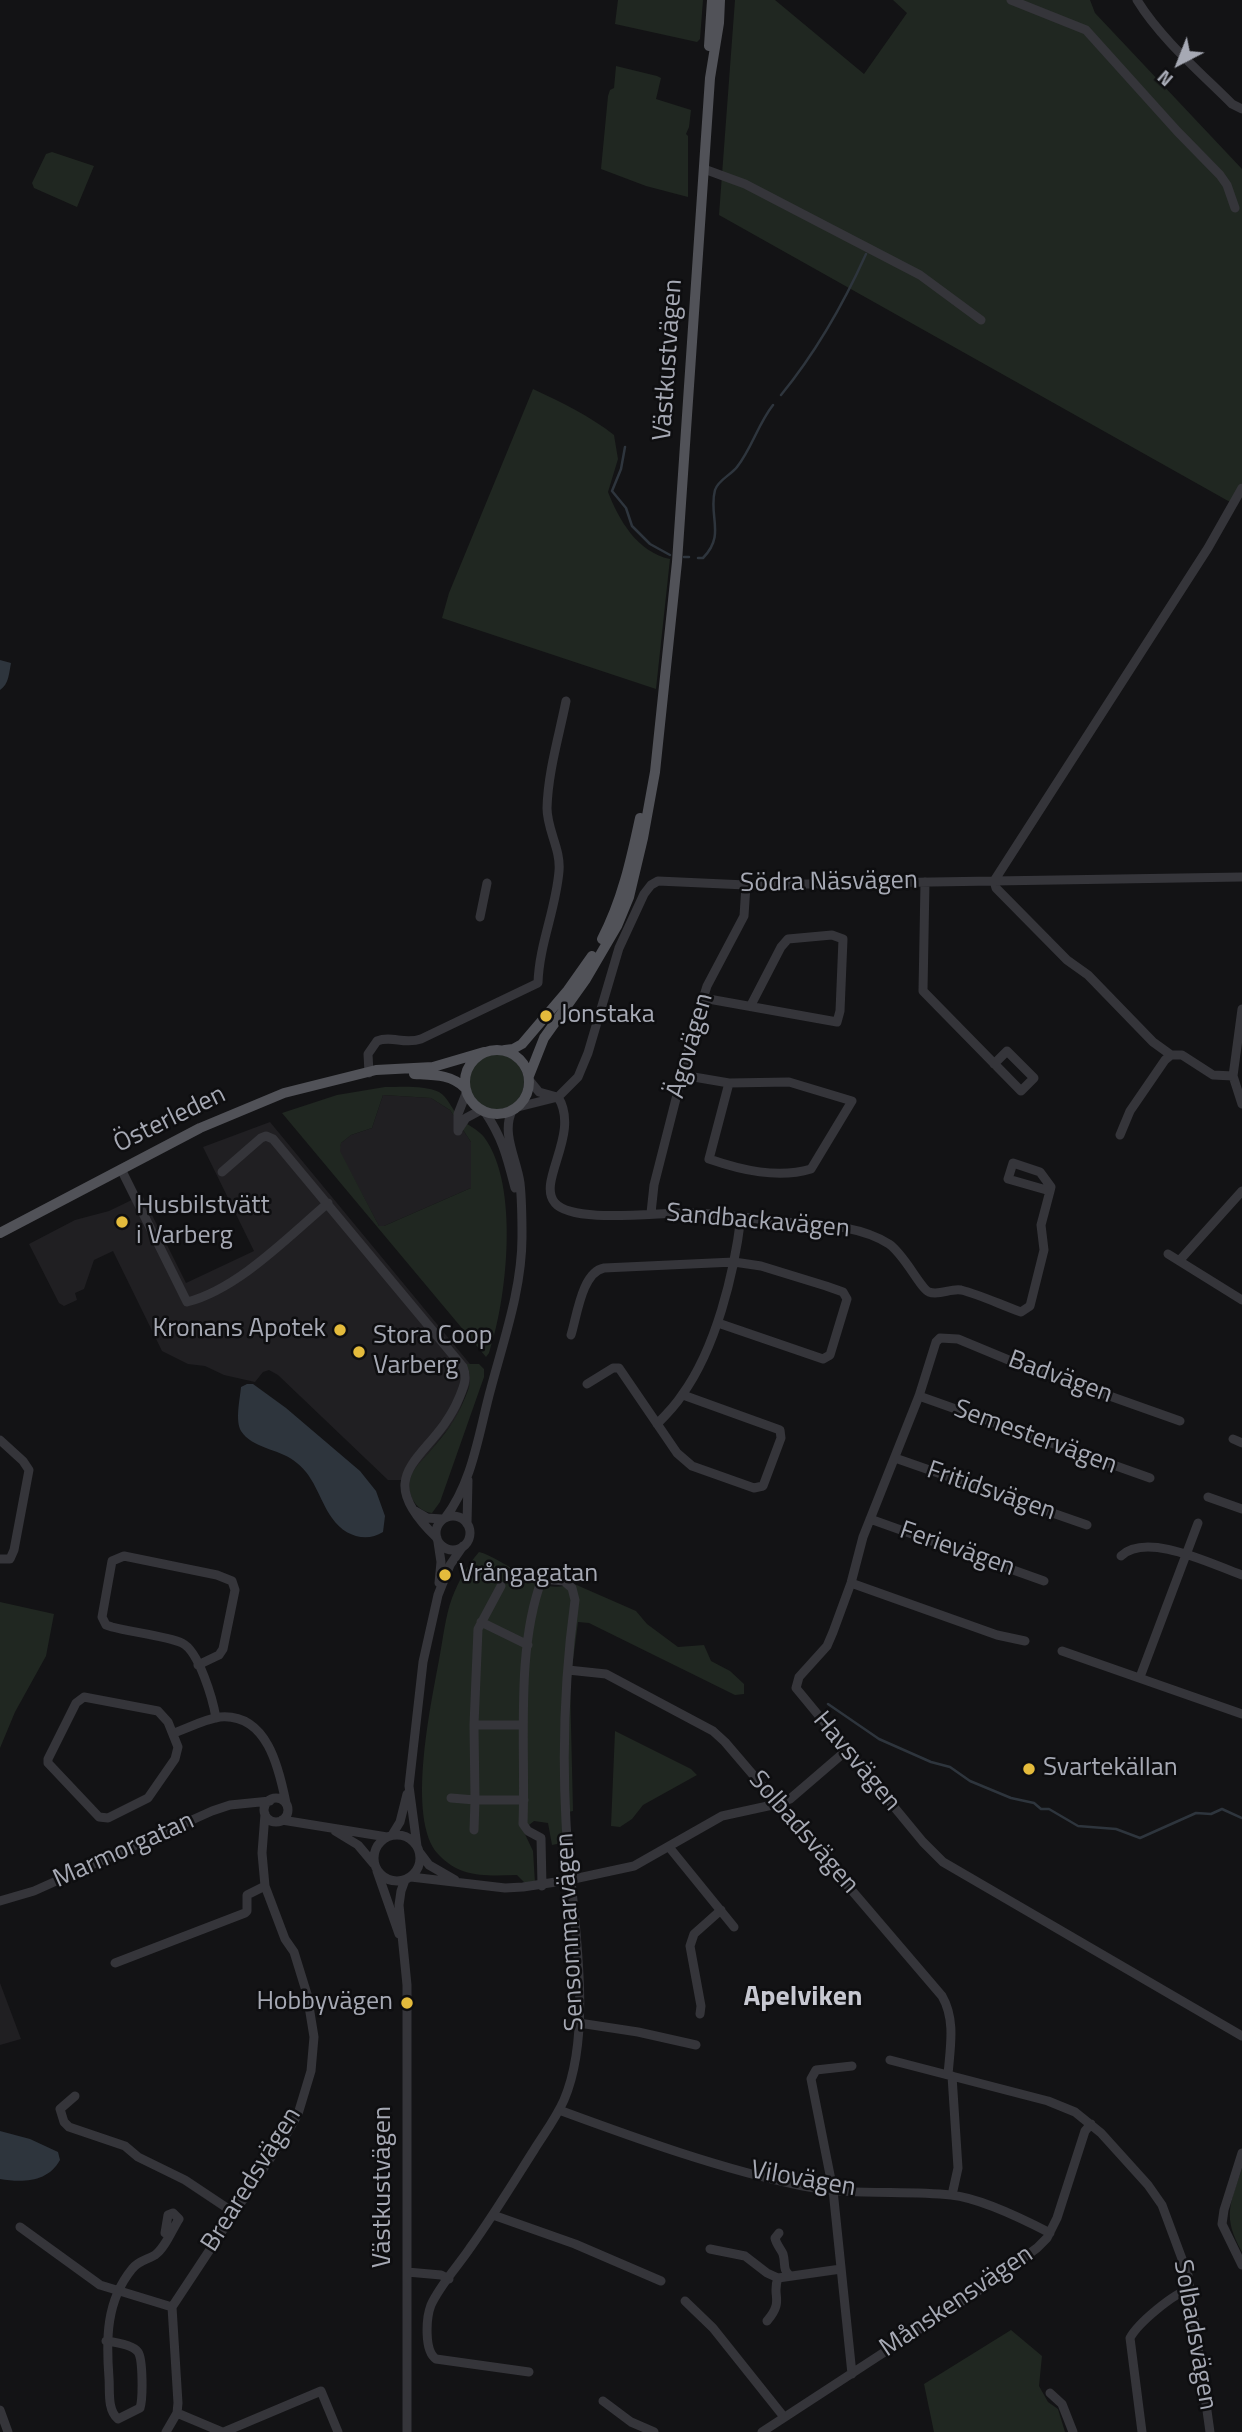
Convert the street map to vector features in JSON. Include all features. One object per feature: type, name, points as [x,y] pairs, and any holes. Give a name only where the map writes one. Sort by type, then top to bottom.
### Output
[{"type":"main road","name":"Västkustvägen","points":[[712,0],[709,47],[712,60]]},
{"type":"main road","name":"Västkustvägen","points":[[529,1079],[544,1038],[599,959],[629,897],[655,772],[668,664],[692,374],[712,60],[720,0]]},
{"type":"main road","name":"Västkustvägen","points":[[505,1050],[522,1044],[556,1005],[594,953],[611,922],[629,870],[668,664]]},
{"type":"main road","points":[[505,1050],[521,1060],[529,1079],[527,1095],[515,1109],[498,1114],[483,1111],[473,1104],[466,1090],[465,1077],[469,1067],[484,1052],[505,1050]]},
{"type":"main road","name":"Österleden","points":[[0,1233],[200,1128],[284,1093],[341,1077],[386,1069],[432,1067],[484,1052]]},
{"type":"main road","name":"Österleden","points":[[369,1073],[445,1076],[456,1079],[466,1090]]},
{"type":"street","points":[[1011,0],[1086,30],[1220,175],[1227,185],[1235,208]]},
{"type":"street","points":[[1137,0],[1178,49],[1232,104],[1242,110]]},
{"type":"street","points":[[704,169],[745,184],[920,275],[981,320]]},
{"type":"street","points":[[1171,1055],[1153,1042],[1088,975],[1067,960],[1036,930],[996,888],[994,881],[1208,548],[1242,488]]},
{"type":"street","points":[[369,1073],[368,1054],[377,1041],[387,1038],[407,1043],[421,1039],[538,983],[559,876],[560,859],[547,810],[566,701]]},
{"type":"street","name":"Södra Näsvägen","points":[[558,1097],[573,1083],[583,1068],[619,948],[648,888],[663,880],[746,885],[1242,877]]},
{"type":"street","points":[[925,882],[923,991],[994,1064],[1021,1091],[1034,1078],[1007,1051],[994,1064]]},
{"type":"street","points":[[480,916],[487,883]]},
{"type":"street","name":"Ägovägen","points":[[651,1213],[654,1185],[703,998],[744,916],[746,885]]},
{"type":"street","points":[[703,998],[837,1022],[840,1011],[843,939],[832,935],[788,939],[781,947],[751,1005]]},
{"type":"street","points":[[1242,1009],[1233,1076],[1242,1104]]},
{"type":"street","points":[[1120,1135],[1130,1111],[1171,1055],[1182,1055],[1213,1075],[1233,1076]]},
{"type":"street","points":[[682,1074],[729,1083],[789,1083],[852,1101],[811,1168],[796,1173],[743,1170],[709,1159],[729,1083]]},
{"type":"street","points":[[529,1079],[539,1092],[558,1097]]},
{"type":"street","points":[[466,1090],[458,1114],[458,1131],[466,1118],[483,1111],[498,1131],[522,1217]]},
{"type":"street","points":[[376,1868],[373,1858],[376,1847],[400,1822],[409,1786],[422,1674],[438,1595],[441,1562],[437,1527],[454,1506],[468,1475],[513,1307],[520,1263],[522,1217],[520,1183],[507,1127],[515,1109],[558,1097]]},
{"type":"street","name":"Sandbackavägen","points":[[558,1097],[565,1110],[567,1124],[551,1182],[551,1197],[562,1209],[577,1213],[629,1216],[698,1213],[844,1228],[869,1234],[900,1254],[926,1291],[934,1293],[960,1290],[1021,1312],[1030,1306],[1044,1250],[1041,1225],[1050,1191]]},
{"type":"street","points":[[222,1172],[261,1138],[269,1136],[273,1139],[457,1358],[465,1373],[463,1388],[452,1413],[407,1471],[404,1490],[411,1508],[437,1539],[448,1549],[463,1546]]},
{"type":"street","points":[[1013,1163],[1040,1172],[1050,1184],[1050,1191],[1008,1179],[1013,1163]]},
{"type":"street","points":[[121,1169],[187,1302],[202,1298],[230,1283],[328,1203]]},
{"type":"street","points":[[1180,1261],[1242,1191]]},
{"type":"street","points":[[657,1424],[683,1395],[718,1323],[734,1262],[741,1217]]},
{"type":"street","points":[[1168,1254],[1242,1300]]},
{"type":"street","points":[[571,1335],[588,1279],[597,1270],[734,1262],[761,1266],[843,1292],[848,1299],[830,1355],[824,1359],[718,1323]]},
{"type":"street","name":"Havsvägen","points":[[940,1338],[936,1342],[919,1396],[870,1519],[851,1583],[827,1646],[796,1683],[799,1694],[923,1842],[950,1868],[1242,2036]]},
{"type":"street","name":"Badvägen","points":[[940,1338],[958,1339],[1011,1361],[1180,1421]]},
{"type":"street","points":[[587,1384],[613,1368],[619,1368],[677,1453],[692,1466],[754,1488],[763,1486],[781,1438],[780,1430],[683,1395]]},
{"type":"street","name":"Semestervägen","points":[[919,1396],[1150,1478]]},
{"type":"street","points":[[0,1440],[23,1461],[29,1475],[14,1550],[10,1559],[0,1559]]},
{"type":"street","name":"Fritidsvägen","points":[[895,1458],[1087,1525]]},
{"type":"street","points":[[438,1595],[450,1565],[470,1536],[467,1524],[468,1475]]},
{"type":"street","points":[[1208,1497],[1242,1509]]},
{"type":"street","points":[[411,1508],[426,1518],[444,1519],[457,1516],[467,1524]]},
{"type":"street","name":"Ferievägen","points":[[870,1519],[1044,1581]]},
{"type":"street","points":[[1140,1677],[1198,1523]]},
{"type":"street","points":[[1121,1556],[1146,1546],[1161,1548],[1242,1575]]},
{"type":"street","points":[[198,1665],[219,1655],[223,1649],[235,1590],[232,1581],[228,1577],[173,1565],[117,1557],[110,1568],[103,1621],[112,1628],[181,1642],[192,1651],[216,1717]]},
{"type":"street","name":"Sensommarvägen","points":[[528,1645],[535,1597],[542,1579],[564,1581],[572,1588],[575,1600],[564,1747],[569,1881],[579,1998],[576,2057],[569,2087],[559,2110],[493,2215],[431,2305],[428,2343],[432,2357],[444,2361],[529,2372]]},
{"type":"street","points":[[851,1583],[996,1635],[1025,1642]]},
{"type":"street","points":[[474,1830],[478,1629],[500,1586]]},
{"type":"street","points":[[481,1622],[528,1645],[523,1725],[523,1824],[528,1831],[541,1838],[542,1886]]},
{"type":"street","points":[[1062,1651],[1242,1714]]},
{"type":"street","name":"Solbadsvägen","points":[[568,1670],[606,1674],[713,1731],[737,1755],[942,1996],[949,2009],[951,2022],[950,2076],[958,2168],[952,2195]]},
{"type":"street","points":[[84,1697],[158,1711],[166,1718],[174,1733],[177,1755],[151,1794],[143,1801],[108,1818],[99,1817],[48,1763],[76,1703],[84,1697]]},
{"type":"street","points":[[174,1733],[216,1717],[238,1719],[250,1723],[259,1731],[275,1763],[287,1806],[287,1815],[264,1842]]},
{"type":"street","points":[[474,1725],[523,1725]]},
{"type":"street","points":[[327,1827],[358,1844],[381,1876],[391,1881],[408,1879],[460,1882],[505,1888],[542,1886],[634,1866],[722,1816],[790,1799],[847,1750]]},
{"type":"street","points":[[265,1813],[280,1780]]},
{"type":"street","points":[[408,1879],[420,1863],[409,1786]]},
{"type":"street","points":[[451,1798],[524,1800]]},
{"type":"street","points":[[270,1800],[279,1799],[294,1815],[309,1823]]},
{"type":"street","name":"Marmorgatan","points":[[0,1901],[34,1891],[212,1811],[230,1805],[270,1800]]},
{"type":"street","points":[[249,1802],[270,1820],[406,1837],[433,1868],[460,1882]]},
{"type":"street","name":"Brearedsvägen","points":[[172,2307],[287,2133],[298,2114],[311,2071],[314,2037],[307,1994],[294,1952],[285,1939],[265,1886],[262,1853],[265,1813]]},
{"type":"street","points":[[669,1847],[734,1927]]},
{"type":"street","name":"Västkustvägen","points":[[376,1868],[402,1942]]},
{"type":"street","name":"Västkustvägen","points":[[407,2432],[407,1985],[399,1905],[401,1891],[408,1879]]},
{"type":"street","points":[[116,1963],[245,1913],[247,1895],[265,1886]]},
{"type":"street","points":[[700,2014],[701,2006],[690,1946],[694,1934],[721,1910]]},
{"type":"street","points":[[579,2024],[638,2032],[696,2045]]},
{"type":"street","name":"Solbadsvägen","points":[[890,2060],[1058,2104],[1091,2124],[1148,2185],[1163,2205],[1184,2262],[1210,2432]]},
{"type":"street","points":[[852,2066],[816,2070],[811,2079],[832,2190],[852,2374]]},
{"type":"street","points":[[75,2096],[60,2109],[64,2122],[69,2127],[125,2146],[138,2158],[185,2180],[233,2212]]},
{"type":"street","name":"Vilovägen","points":[[559,2110],[720,2164],[802,2186],[832,2190],[952,2195],[993,2208],[1050,2233]]},
{"type":"street","name":"Månskensvägen","points":[[762,2432],[1030,2254],[1050,2233],[1085,2131],[1091,2124]]},
{"type":"street","points":[[1242,2153],[1222,2224],[1242,2265]]},
{"type":"street","points":[[493,2215],[575,2244],[662,2281]]},
{"type":"street","points":[[20,2227],[100,2285],[172,2307],[177,2413],[166,2432]]},
{"type":"street","points":[[779,2233],[775,2242],[783,2255],[784,2271],[790,2276]]},
{"type":"street","points":[[106,2340],[134,2348],[139,2355],[143,2398],[140,2407],[118,2418],[112,2411],[106,2340],[107,2328],[118,2291],[133,2267],[158,2252],[169,2236]]},
{"type":"street","points":[[710,2249],[745,2256],[767,2273],[778,2277],[841,2269]]},
{"type":"street","points":[[407,2272],[441,2275],[449,2279]]},
{"type":"street","points":[[767,2321],[778,2302],[778,2277]]},
{"type":"street","points":[[1142,2432],[1130,2338],[1136,2328],[1167,2302],[1190,2289]]},
{"type":"street","points":[[685,2301],[713,2328],[784,2417]]},
{"type":"street","points":[[177,2413],[223,2432],[321,2391],[338,2432]]},
{"type":"street","points":[[1050,2393],[1064,2409],[1073,2432]]},
{"type":"street","points":[[603,2401],[631,2422],[654,2432]]},
{"type":"street","points":[[0,2410],[8,2432]]},
{"type":"shaded area","points":[[618,0],[703,0],[700,39],[697,42],[615,24]]},
{"type":"shaded area","points":[[735,0],[775,0],[864,74],[907,13],[893,0],[1090,0],[1095,13],[1242,169],[1242,483],[1230,502],[719,215]]},
{"type":"shaded area","points":[[616,66],[661,78],[656,99],[691,110],[686,134],[688,197],[646,186],[601,169],[608,96],[614,88]]},
{"type":"shaded area","points":[[52,152],[94,166],[77,207],[34,188],[32,183],[46,154]]},
{"type":"shaded area","points":[[533,389],[565,404],[614,435],[618,459],[608,492],[612,503],[639,542],[648,550],[670,559],[656,689],[442,618],[449,593]]},
{"type":"shaded area","points":[[0,660],[11,663],[7,681],[0,690]]},
{"type":"shaded area","points":[[496,1054],[507,1056],[516,1062],[522,1071],[522,1093],[516,1102],[507,1108],[496,1110],[485,1108],[476,1102],[470,1093],[468,1082],[470,1071],[476,1062],[485,1056]]},
{"type":"shaded area","points":[[385,1087],[433,1090],[442,1094],[459,1117],[484,1137],[495,1158],[503,1184],[507,1243],[501,1304],[486,1357],[282,1113],[337,1095]],"holes":[[[383,1095],[431,1098],[450,1110],[471,1142],[471,1188],[379,1226],[340,1151],[341,1143],[351,1135],[372,1128]]]},
{"type":"shaded area","points":[[383,1095],[431,1098],[450,1110],[471,1142],[471,1188],[379,1226],[339,1151],[341,1143],[351,1135],[372,1128]]},
{"type":"shaded area","points":[[270,1122],[470,1364],[467,1364],[471,1371],[470,1384],[456,1419],[410,1480],[388,1480],[278,1375],[269,1370],[263,1372],[255,1382],[224,1375],[205,1366],[188,1364],[162,1351],[113,1251],[94,1260],[84,1289],[75,1293],[77,1300],[64,1306],[59,1303],[29,1244],[75,1220],[109,1211],[142,1195],[186,1283],[254,1251],[203,1147]]},
{"type":"shaded area","points":[[466,1364],[479,1364],[484,1369],[484,1377],[440,1502],[432,1513],[416,1505],[409,1482],[415,1469],[454,1420],[461,1407],[470,1382]]},
{"type":"shaded area","points":[[253,1384],[286,1408],[360,1471],[376,1491],[385,1516],[383,1532],[363,1537],[343,1529],[332,1518],[300,1466],[287,1456],[258,1445],[246,1437],[239,1426],[238,1415],[241,1387]]},
{"type":"shaded area","points":[[479,1552],[537,1582],[561,1587],[572,1583],[636,1611],[647,1624],[678,1647],[704,1645],[711,1661],[730,1671],[744,1684],[744,1694],[735,1695],[589,1623],[578,1622],[570,1683],[573,1811],[564,1813],[562,1843],[552,1845],[548,1823],[534,1821],[523,1830],[533,1851],[535,1883],[526,1884],[517,1875],[474,1874],[455,1868],[438,1854],[429,1837],[424,1815],[422,1789],[427,1731],[446,1621],[457,1585]]},
{"type":"shaded area","points":[[0,1602],[54,1614],[46,1656],[15,1712],[0,1748]]},
{"type":"shaded area","points":[[615,1731],[691,1769],[697,1775],[643,1805],[632,1819],[620,1827],[611,1826]]},
{"type":"shaded area","points":[[0,1983],[21,2039],[0,2045]]},
{"type":"shaded area","points":[[0,2131],[30,2139],[58,2152],[60,2160],[42,2177],[26,2181],[0,2179]]},
{"type":"shaded area","points":[[1242,2168],[1242,2252],[1232,2229],[1230,2210]]},
{"type":"shaded area","points":[[1011,2330],[1042,2356],[1039,2386],[1048,2402],[1058,2409],[1065,2432],[934,2432],[924,2384]]},
{"type":"waterway","points":[[781,395],[828,327],[866,254]]},
{"type":"waterway","points":[[698,558],[703,558],[714,541],[715,490],[742,460],[773,405]]},
{"type":"waterway","points":[[625,447],[621,469],[612,491],[626,508],[632,526],[650,544],[670,555]]},
{"type":"waterway","points":[[684,557],[689,557]]},
{"type":"waterway","points":[[828,1704],[879,1739],[931,1762],[950,1767],[970,1781],[1011,1798],[1034,1803],[1041,1809],[1049,1809],[1078,1826],[1116,1829],[1140,1838],[1196,1813],[1211,1814],[1222,1809],[1242,1818]]},
{"type":"place","name":"Jonstaka","points":[[546,1016]]},
{"type":"place","name":"Husbilstvätt i Varberg","points":[[122,1222]]},
{"type":"place","name":"Kronans Apotek","points":[[340,1330]]},
{"type":"place","name":"Stora Coop Varberg","points":[[359,1352]]},
{"type":"place","name":"Vrångagatan","points":[[445,1575]]},
{"type":"place","name":"Svartekällan","points":[[1029,1769]]},
{"type":"place","name":"Hobbyvägen","points":[[407,2003]]},
{"type":"district","name":"Apelviken","points":[[803,1998]]}]
